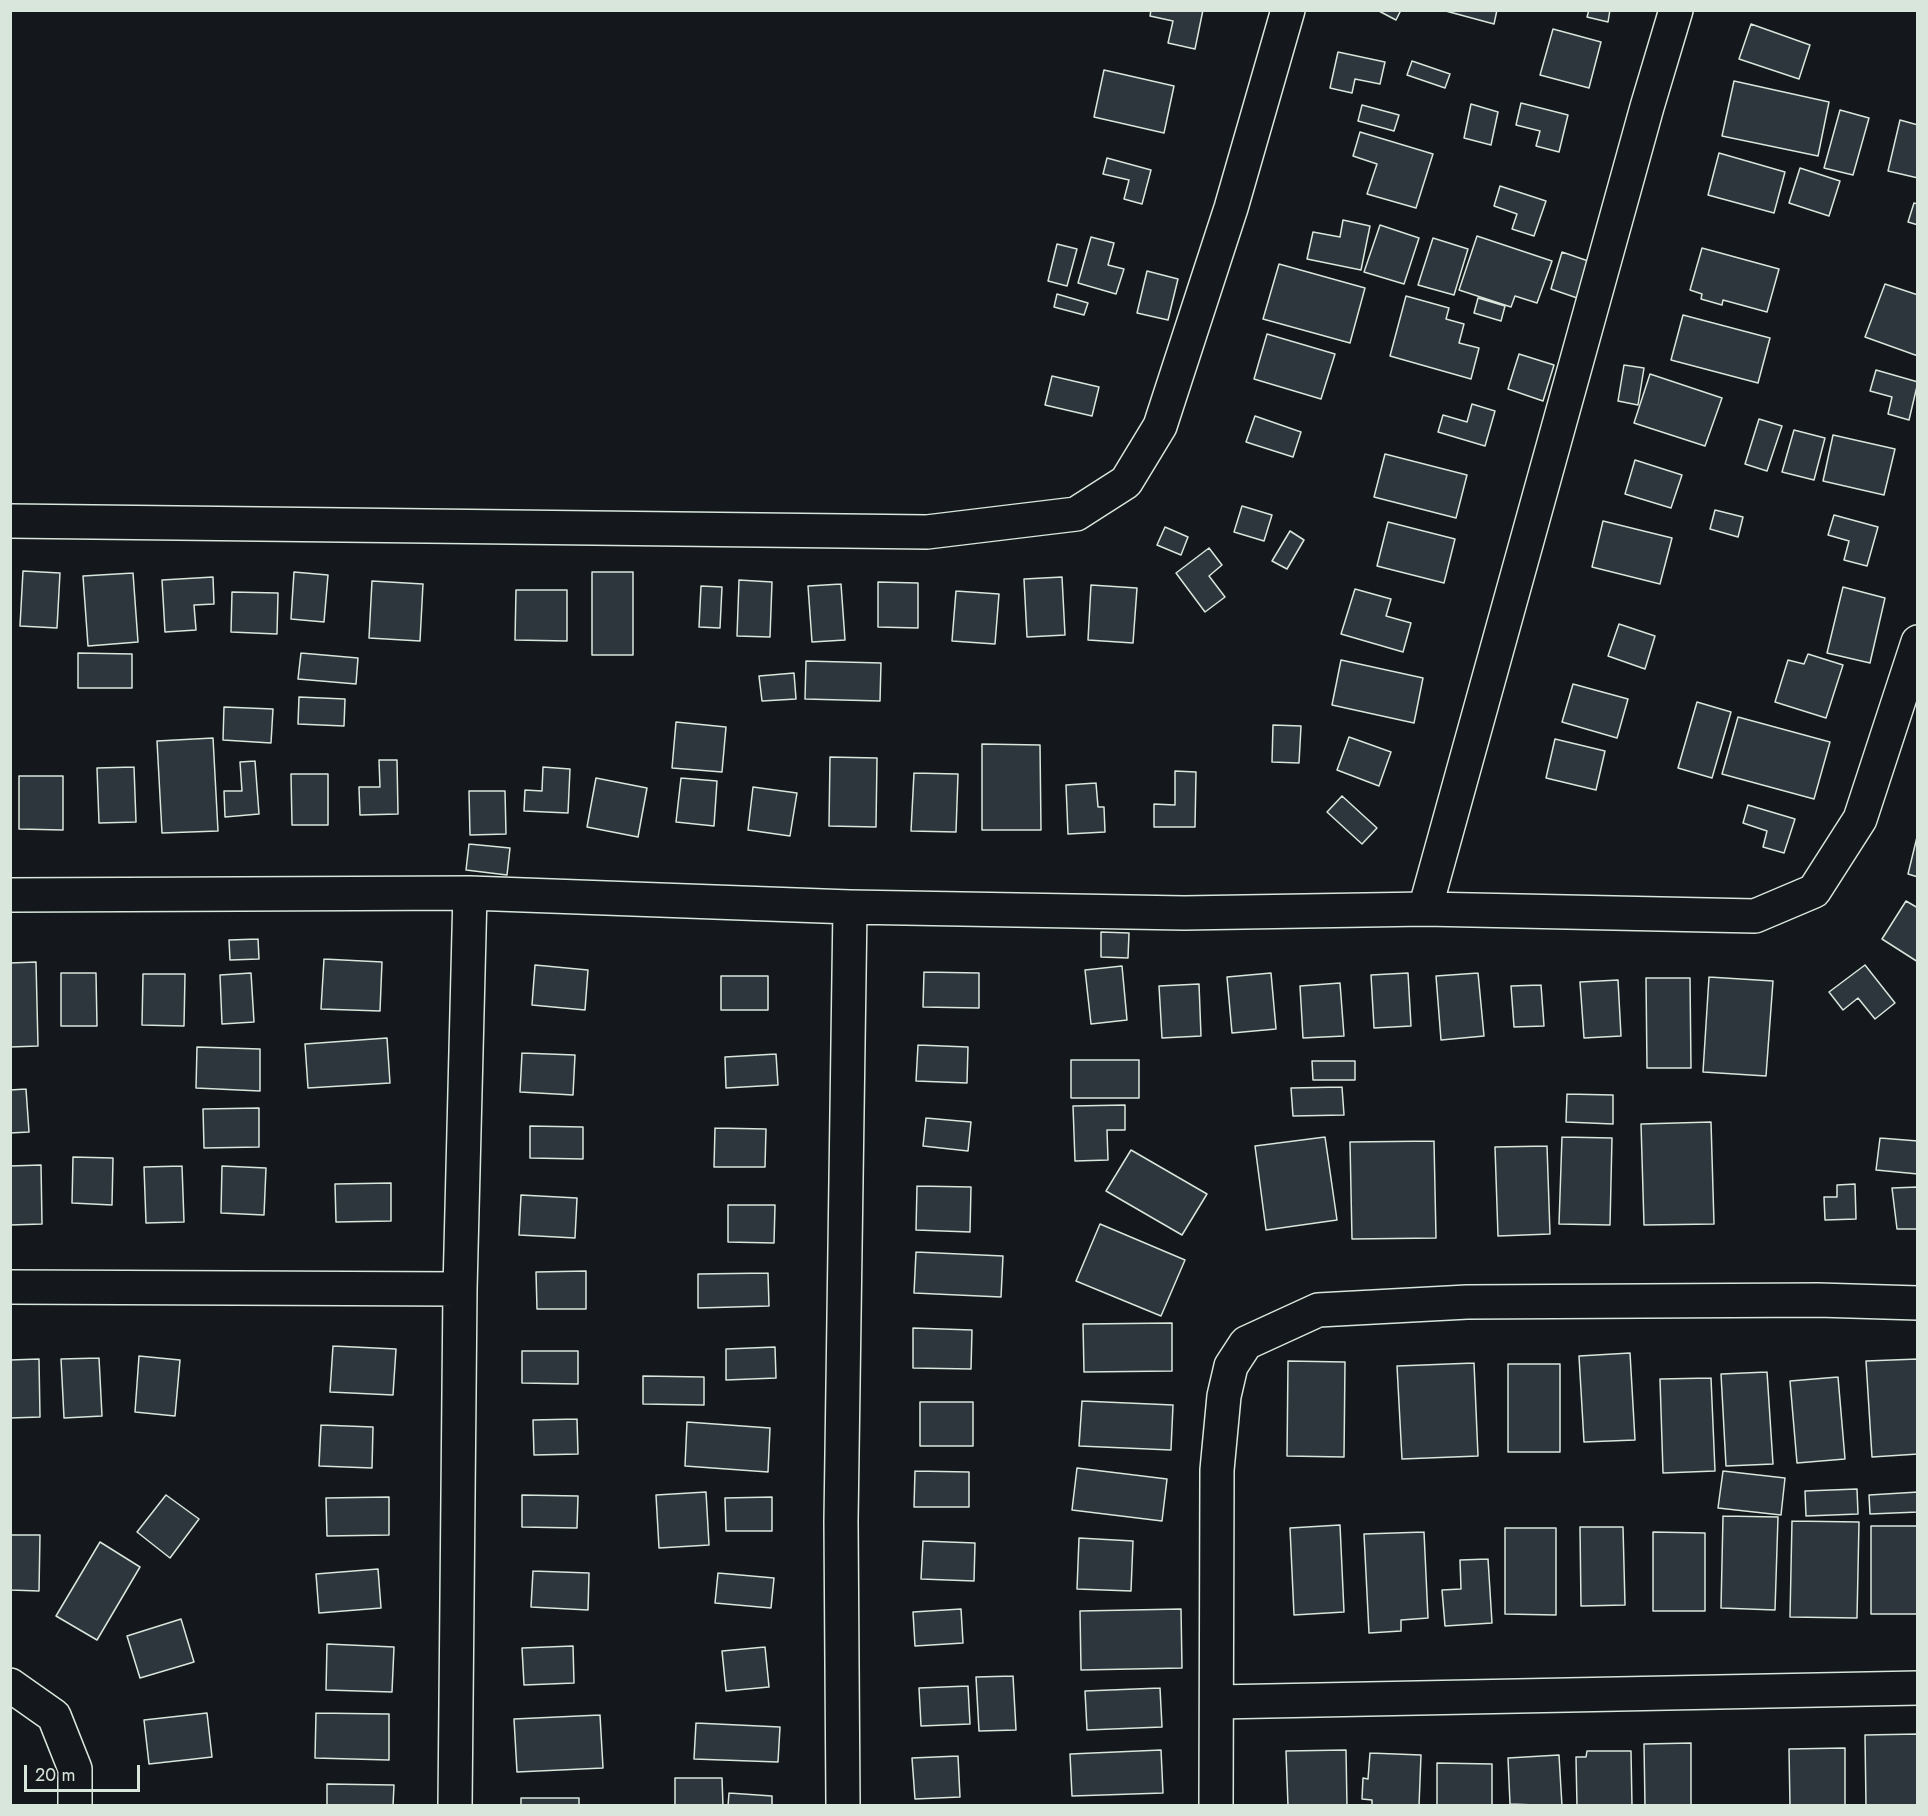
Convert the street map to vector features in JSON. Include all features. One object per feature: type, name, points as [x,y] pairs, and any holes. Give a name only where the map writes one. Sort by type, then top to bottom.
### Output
[{"type":"street","points":[[10,521],[927,532],[1076,514],[1126,482],[1160,426],[1231,208],[1288,10]]},
{"type":"street","points":[[1425,909],[1647,107],[1676,10]]},
{"type":"street","points":[[10,895],[470,893],[850,907],[1184,913],[1425,909],[1755,916],[1814,891],[1860,819],[1917,642]]},
{"type":"street","points":[[455,1806],[460,1289],[470,893]]},
{"type":"street","points":[[843,1806],[841,1497],[850,907]]},
{"type":"street","points":[[10,1287],[460,1289]]},
{"type":"street","points":[[1215,1806],[1218,1702],[1217,1470],[1224,1396],[1231,1366],[1246,1343],[1318,1310],[1467,1302],[1818,1300],[1917,1303]]},
{"type":"street","points":[[10,1685],[54,1716],[75,1769],[75,1806]]},
{"type":"street","points":[[1218,1702],[1917,1688]]},
{"type":"building","points":[[1151,10],[1203,10],[1195,49],[1168,43],[1173,21],[1150,16]]},
{"type":"building","points":[[1377,10],[1401,10],[1396,20]]},
{"type":"building","points":[[1442,10],[1497,10],[1494,24]]},
{"type":"building","points":[[1589,10],[1610,10],[1608,22],[1587,17]]},
{"type":"building","points":[[1751,24],[1810,45],[1799,79],[1739,59]]},
{"type":"building","points":[[1553,29],[1601,42],[1589,88],[1540,75]]},
{"type":"building","points":[[1338,52],[1385,62],[1380,84],[1355,79],[1352,93],[1330,88]]},
{"type":"building","points":[[1412,61],[1450,74],[1445,88],[1407,75]]},
{"type":"building","points":[[1104,70],[1174,86],[1164,133],[1094,117]]},
{"type":"building","points":[[1734,81],[1829,102],[1818,156],[1722,136]]},
{"type":"building","points":[[1521,103],[1568,115],[1559,152],[1536,146],[1540,131],[1516,125]]},
{"type":"building","points":[[1471,104],[1498,112],[1491,145],[1464,138]]},
{"type":"building","points":[[1362,105],[1399,115],[1394,131],[1358,121]]},
{"type":"building","points":[[1840,110],[1869,118],[1853,175],[1824,168]]},
{"type":"building","points":[[1900,120],[1918,125],[1918,178],[1888,171]]},
{"type":"building","points":[[1360,132],[1433,154],[1416,208],[1367,194],[1377,164],[1353,156]]},
{"type":"building","points":[[1719,153],[1785,172],[1774,213],[1708,195]]},
{"type":"building","points":[[1107,158],[1151,170],[1142,204],[1124,199],[1129,180],[1103,174]]},
{"type":"building","points":[[1800,168],[1840,181],[1829,216],[1789,203]]},
{"type":"building","points":[[1500,186],[1546,201],[1534,236],[1512,229],[1517,214],[1494,206]]},
{"type":"building","points":[[1914,203],[1918,204],[1918,225],[1908,222]]},
{"type":"building","points":[[1343,220],[1370,226],[1361,270],[1307,259],[1313,232],[1340,237]]},
{"type":"building","points":[[1380,225],[1419,238],[1404,284],[1364,272]]},
{"type":"building","points":[[1477,236],[1552,261],[1537,303],[1515,296],[1511,307],[1459,290]]},
{"type":"building","points":[[1091,237],[1114,243],[1108,265],[1124,269],[1116,294],[1078,283]]},
{"type":"building","points":[[1433,238],[1468,249],[1454,295],[1418,285]]},
{"type":"building","points":[[1057,244],[1077,249],[1067,286],[1048,281]]},
{"type":"building","points":[[1702,248],[1779,269],[1767,312],[1723,300],[1722,305],[1701,299],[1702,294],[1690,290]]},
{"type":"building","points":[[1562,252],[1594,263],[1583,300],[1551,289]]},
{"type":"building","points":[[1279,264],[1365,288],[1350,343],[1263,319]]},
{"type":"building","points":[[1147,271],[1178,279],[1168,320],[1137,313]]},
{"type":"building","points":[[1885,284],[1918,295],[1918,356],[1865,337]]},
{"type":"building","points":[[1057,294],[1088,303],[1084,315],[1054,307]]},
{"type":"building","points":[[1406,296],[1449,308],[1446,319],[1464,324],[1459,343],[1479,348],[1471,379],[1390,356]]},
{"type":"building","points":[[1478,298],[1505,306],[1501,321],[1474,313]]},
{"type":"building","points":[[1683,315],[1770,338],[1758,383],[1671,360]]},
{"type":"building","points":[[1267,334],[1335,354],[1321,399],[1254,379]]},
{"type":"building","points":[[1519,354],[1554,365],[1543,401],[1508,389]]},
{"type":"building","points":[[1624,365],[1644,368],[1638,405],[1618,401]]},
{"type":"building","points":[[1876,370],[1918,382],[1909,420],[1888,414],[1892,397],[1870,391]]},
{"type":"building","points":[[1650,374],[1722,398],[1705,446],[1634,423]]},
{"type":"building","points":[[1052,376],[1099,387],[1092,416],[1045,405]]},
{"type":"building","points":[[1472,404],[1495,411],[1485,446],[1438,432],[1443,415],[1467,422]]},
{"type":"building","points":[[1255,416],[1301,432],[1293,457],[1246,442]]},
{"type":"building","points":[[1759,419],[1782,426],[1767,471],[1745,464]]},
{"type":"building","points":[[1794,430],[1825,438],[1814,480],[1782,472]]},
{"type":"building","points":[[1833,435],[1895,449],[1884,495],[1823,481]]},
{"type":"building","points":[[1385,454],[1467,475],[1456,518],[1374,497]]},
{"type":"building","points":[[1635,460],[1682,475],[1671,508],[1625,494]]},
{"type":"building","points":[[1242,506],[1272,515],[1264,541],[1234,532]]},
{"type":"building","points":[[1715,510],[1743,517],[1738,537],[1710,529]]},
{"type":"building","points":[[1834,515],[1878,527],[1867,566],[1844,560],[1849,541],[1828,535]]},
{"type":"building","points":[[1603,521],[1672,538],[1660,584],[1592,567]]},
{"type":"building","points":[[1388,522],[1455,539],[1444,583],[1377,566]]},
{"type":"building","points":[[1165,527],[1188,537],[1181,555],[1157,545]]},
{"type":"building","points":[[1290,531],[1304,540],[1287,569],[1272,561]]},
{"type":"building","points":[[1209,548],[1222,565],[1209,576],[1225,597],[1205,612],[1176,573]]},
{"type":"building","points":[[23,571],[60,573],[57,628],[20,626]]},
{"type":"building","points":[[294,572],[328,575],[324,622],[291,619]]},
{"type":"building","points":[[592,572],[633,572],[633,655],[592,655]]},
{"type":"building","points":[[133,573],[138,642],[88,646],[83,576]]},
{"type":"building","points":[[213,577],[214,604],[194,605],[196,630],[165,632],[162,580]]},
{"type":"building","points":[[1062,577],[1065,635],[1027,637],[1024,579]]},
{"type":"building","points":[[739,580],[772,582],[770,637],[737,636]]},
{"type":"building","points":[[372,581],[423,584],[420,641],[369,638]]},
{"type":"building","points":[[878,582],[918,583],[918,628],[878,627]]},
{"type":"building","points":[[841,584],[845,640],[812,642],[808,586]]},
{"type":"building","points":[[1091,585],[1137,588],[1133,643],[1088,640]]},
{"type":"building","points":[[701,586],[722,587],[720,628],[699,627]]},
{"type":"building","points":[[1843,587],[1885,598],[1870,663],[1827,653]]},
{"type":"building","points":[[1355,589],[1391,599],[1386,616],[1411,623],[1403,652],[1341,634]]},
{"type":"building","points":[[516,590],[567,590],[567,641],[515,640]]},
{"type":"building","points":[[956,591],[999,594],[995,644],[952,641]]},
{"type":"building","points":[[232,592],[278,593],[277,634],[231,632]]},
{"type":"building","points":[[1619,624],[1655,636],[1645,669],[1608,656]]},
{"type":"building","points":[[78,653],[132,654],[132,688],[78,688]]},
{"type":"building","points":[[301,653],[358,658],[356,684],[298,679]]},
{"type":"building","points":[[1808,654],[1843,665],[1826,718],[1775,702],[1788,660],[1804,664]]},
{"type":"building","points":[[1341,660],[1423,678],[1414,723],[1332,705]]},
{"type":"building","points":[[806,661],[881,663],[880,701],[805,699]]},
{"type":"building","points":[[794,673],[796,699],[762,701],[759,676]]},
{"type":"building","points":[[1573,684],[1628,699],[1617,738],[1562,722]]},
{"type":"building","points":[[299,697],[345,699],[344,726],[298,724]]},
{"type":"building","points":[[1697,702],[1731,712],[1712,778],[1678,768]]},
{"type":"building","points":[[224,707],[273,709],[271,743],[223,740]]},
{"type":"building","points":[[1738,717],[1830,742],[1814,799],[1722,774]]},
{"type":"building","points":[[676,722],[726,727],[722,772],[672,768]]},
{"type":"building","points":[[1273,725],[1301,726],[1299,763],[1272,762]]},
{"type":"building","points":[[1349,737],[1391,752],[1379,786],[1337,770]]},
{"type":"building","points":[[213,738],[218,831],[162,833],[157,741]]},
{"type":"building","points":[[1555,739],[1605,751],[1596,790],[1546,778]]},
{"type":"building","points":[[982,744],[1040,745],[1041,830],[982,830]]},
{"type":"building","points":[[830,757],[877,758],[876,827],[829,826]]},
{"type":"building","points":[[379,760],[397,760],[398,814],[360,815],[359,787],[380,787]]},
{"type":"building","points":[[255,761],[259,814],[225,817],[224,791],[242,791],[240,762]]},
{"type":"building","points":[[134,767],[136,822],[99,823],[97,768]]},
{"type":"building","points":[[543,767],[570,769],[568,813],[524,811],[525,790],[542,791]]},
{"type":"building","points":[[1175,771],[1196,772],[1195,827],[1154,827],[1154,804],[1175,805]]},
{"type":"building","points":[[914,773],[958,774],[956,832],[911,831]]},
{"type":"building","points":[[291,774],[328,774],[328,825],[292,825]]},
{"type":"building","points":[[19,776],[63,776],[63,830],[19,829]]},
{"type":"building","points":[[596,778],[647,788],[638,837],[587,827]]},
{"type":"building","points":[[681,778],[717,781],[714,826],[676,822]]},
{"type":"building","points":[[1096,783],[1098,807],[1104,807],[1105,832],[1068,834],[1066,785]]},
{"type":"building","points":[[753,787],[797,793],[790,836],[748,830]]},
{"type":"building","points":[[469,791],[505,791],[506,834],[470,835]]},
{"type":"building","points":[[1342,796],[1377,828],[1362,844],[1327,812]]},
{"type":"building","points":[[1748,805],[1795,819],[1784,853],[1763,847],[1767,831],[1743,823]]},
{"type":"building","points":[[1918,833],[1918,877],[1908,874]]},
{"type":"building","points":[[469,844],[510,848],[507,875],[466,870]]},
{"type":"building","points":[[1906,901],[1918,908],[1918,962],[1882,939]]},
{"type":"building","points":[[1101,932],[1129,933],[1128,958],[1101,957]]},
{"type":"building","points":[[258,939],[259,959],[230,960],[229,940]]},
{"type":"building","points":[[324,959],[382,962],[380,1011],[321,1009]]},
{"type":"building","points":[[36,962],[38,1046],[10,1047],[10,963]]},
{"type":"building","points":[[535,965],[588,970],[585,1010],[532,1005]]},
{"type":"building","points":[[1865,965],[1895,1003],[1875,1019],[1858,998],[1843,1010],[1829,992]]},
{"type":"building","points":[[1122,966],[1127,1020],[1091,1024],[1085,970]]},
{"type":"building","points":[[924,972],[979,973],[979,1008],[923,1007]]},
{"type":"building","points":[[61,973],[96,973],[97,1026],[61,1026]]},
{"type":"building","points":[[251,973],[254,1022],[222,1024],[220,975]]},
{"type":"building","points":[[1271,973],[1276,1029],[1232,1033],[1227,977]]},
{"type":"building","points":[[1408,973],[1411,1026],[1374,1028],[1371,975]]},
{"type":"building","points":[[1478,973],[1484,1036],[1441,1040],[1436,976]]},
{"type":"building","points":[[143,974],[185,974],[184,1026],[142,1025]]},
{"type":"building","points":[[721,976],[768,976],[768,1010],[721,1010]]},
{"type":"building","points":[[1709,977],[1773,981],[1766,1076],[1703,1072]]},
{"type":"building","points":[[1646,978],[1690,978],[1691,1068],[1647,1068]]},
{"type":"building","points":[[1618,980],[1621,1036],[1584,1038],[1580,982]]},
{"type":"building","points":[[1340,983],[1344,1036],[1303,1038],[1300,986]]},
{"type":"building","points":[[1199,984],[1201,1036],[1162,1038],[1159,986]]},
{"type":"building","points":[[1541,985],[1544,1026],[1514,1027],[1511,986]]},
{"type":"building","points":[[387,1038],[390,1083],[308,1088],[305,1044]]},
{"type":"building","points":[[918,1045],[968,1047],[967,1083],[916,1081]]},
{"type":"building","points":[[197,1047],[260,1049],[260,1091],[196,1088]]},
{"type":"building","points":[[522,1053],[575,1055],[573,1095],[520,1092]]},
{"type":"building","points":[[776,1054],[778,1085],[726,1088],[725,1057]]},
{"type":"building","points":[[1071,1060],[1139,1060],[1139,1098],[1071,1098]]},
{"type":"building","points":[[1312,1061],[1355,1061],[1355,1080],[1313,1080]]},
{"type":"building","points":[[1342,1087],[1344,1115],[1293,1116],[1291,1088]]},
{"type":"building","points":[[26,1089],[29,1132],[10,1133],[10,1090]]},
{"type":"building","points":[[1567,1094],[1613,1095],[1613,1124],[1566,1122]]},
{"type":"building","points":[[1125,1105],[1125,1130],[1107,1130],[1108,1160],[1075,1161],[1073,1106]]},
{"type":"building","points":[[259,1108],[259,1147],[204,1148],[203,1109]]},
{"type":"building","points":[[926,1118],[971,1122],[968,1151],[923,1146]]},
{"type":"building","points":[[1711,1122],[1714,1224],[1644,1225],[1641,1124]]},
{"type":"building","points":[[530,1126],[583,1127],[583,1159],[530,1158]]},
{"type":"building","points":[[715,1128],[766,1129],[765,1167],[714,1167]]},
{"type":"building","points":[[1325,1137],[1337,1220],[1266,1230],[1255,1146]]},
{"type":"building","points":[[1562,1137],[1612,1138],[1610,1225],[1559,1224]]},
{"type":"building","points":[[1880,1138],[1918,1141],[1918,1174],[1876,1170]]},
{"type":"building","points":[[1434,1141],[1436,1238],[1352,1239],[1350,1142]]},
{"type":"building","points":[[1547,1146],[1550,1234],[1498,1236],[1495,1147]]},
{"type":"building","points":[[1131,1150],[1207,1194],[1182,1235],[1106,1191]]},
{"type":"building","points":[[73,1157],[113,1158],[112,1205],[72,1203]]},
{"type":"building","points":[[41,1165],[42,1224],[10,1225],[10,1166]]},
{"type":"building","points":[[182,1166],[184,1222],[146,1223],[144,1167]]},
{"type":"building","points":[[222,1166],[266,1168],[264,1215],[221,1213]]},
{"type":"building","points":[[391,1183],[391,1221],[336,1222],[335,1184]]},
{"type":"building","points":[[1855,1184],[1856,1219],[1825,1220],[1824,1197],[1837,1197],[1837,1185]]},
{"type":"building","points":[[917,1186],[971,1187],[970,1232],[916,1230]]},
{"type":"building","points":[[1918,1187],[1918,1229],[1897,1229],[1892,1188]]},
{"type":"building","points":[[521,1195],[577,1198],[575,1238],[519,1235]]},
{"type":"building","points":[[728,1205],[775,1205],[774,1243],[728,1242]]},
{"type":"building","points":[[1100,1224],[1185,1260],[1161,1316],[1076,1281]]},
{"type":"building","points":[[916,1252],[1003,1256],[1001,1297],[914,1293]]},
{"type":"building","points":[[586,1271],[586,1309],[537,1309],[536,1272]]},
{"type":"building","points":[[768,1273],[769,1306],[698,1308],[698,1274]]},
{"type":"building","points":[[1172,1323],[1172,1371],[1084,1372],[1083,1324]]},
{"type":"building","points":[[913,1328],[972,1330],[971,1369],[913,1368]]},
{"type":"building","points":[[333,1346],[396,1349],[393,1395],[330,1392]]},
{"type":"building","points":[[775,1347],[776,1378],[726,1380],[726,1349]]},
{"type":"building","points":[[522,1351],[578,1351],[578,1384],[522,1383]]},
{"type":"building","points":[[1630,1353],[1635,1440],[1584,1442],[1579,1356]]},
{"type":"building","points":[[139,1356],[180,1360],[175,1416],[135,1412]]},
{"type":"building","points":[[99,1358],[102,1416],[64,1418],[61,1359]]},
{"type":"building","points":[[39,1359],[40,1417],[10,1418],[10,1360]]},
{"type":"building","points":[[1918,1359],[1918,1454],[1872,1457],[1866,1361]]},
{"type":"building","points":[[1288,1361],[1345,1362],[1344,1457],[1287,1456]]},
{"type":"building","points":[[1474,1363],[1478,1456],[1402,1459],[1397,1366]]},
{"type":"building","points":[[1508,1364],[1560,1364],[1560,1452],[1508,1452]]},
{"type":"building","points":[[1767,1372],[1773,1464],[1726,1466],[1721,1374]]},
{"type":"building","points":[[643,1376],[704,1377],[704,1405],[643,1404]]},
{"type":"building","points":[[1838,1377],[1845,1459],[1797,1463],[1790,1381]]},
{"type":"building","points":[[1711,1378],[1715,1471],[1663,1473],[1660,1379]]},
{"type":"building","points":[[1082,1401],[1173,1405],[1171,1450],[1079,1446]]},
{"type":"building","points":[[920,1402],[973,1402],[973,1446],[920,1446]]},
{"type":"building","points":[[577,1419],[578,1454],[534,1455],[533,1420]]},
{"type":"building","points":[[687,1422],[770,1428],[768,1472],[685,1466]]},
{"type":"building","points":[[321,1425],[373,1427],[372,1468],[319,1466]]},
{"type":"building","points":[[1077,1468],[1167,1479],[1162,1521],[1072,1510]]},
{"type":"building","points":[[915,1471],[969,1472],[969,1507],[914,1507]]},
{"type":"building","points":[[1723,1471],[1785,1478],[1781,1515],[1718,1508]]},
{"type":"building","points":[[1857,1489],[1858,1514],[1806,1516],[1805,1491]]},
{"type":"building","points":[[706,1492],[709,1545],[659,1548],[656,1495]]},
{"type":"building","points":[[1918,1492],[1918,1512],[1870,1514],[1869,1495]]},
{"type":"building","points":[[166,1495],[199,1519],[170,1558],[137,1532]]},
{"type":"building","points":[[522,1495],[578,1496],[577,1528],[522,1527]]},
{"type":"building","points":[[389,1497],[389,1535],[327,1536],[326,1498]]},
{"type":"building","points":[[772,1497],[772,1531],[726,1531],[725,1498]]},
{"type":"building","points":[[1723,1516],[1778,1517],[1775,1610],[1721,1608]]},
{"type":"building","points":[[1792,1521],[1859,1522],[1857,1618],[1790,1617]]},
{"type":"building","points":[[1340,1525],[1344,1612],[1294,1615],[1290,1528]]},
{"type":"building","points":[[1871,1526],[1918,1526],[1918,1614],[1871,1614]]},
{"type":"building","points":[[1580,1527],[1623,1527],[1625,1605],[1581,1606]]},
{"type":"building","points":[[1505,1528],[1556,1528],[1556,1615],[1505,1614]]},
{"type":"building","points":[[1424,1532],[1428,1618],[1401,1620],[1401,1631],[1369,1633],[1364,1534]]},
{"type":"building","points":[[1653,1532],[1705,1533],[1705,1611],[1653,1611]]},
{"type":"building","points":[[10,1535],[40,1535],[39,1591],[10,1590]]},
{"type":"building","points":[[1079,1538],[1133,1541],[1131,1591],[1077,1589]]},
{"type":"building","points":[[923,1541],[975,1543],[974,1581],[921,1579]]},
{"type":"building","points":[[100,1542],[140,1567],[97,1640],[56,1616]]},
{"type":"building","points":[[1488,1559],[1492,1623],[1445,1626],[1442,1590],[1461,1589],[1460,1560]]},
{"type":"building","points":[[378,1569],[381,1608],[319,1613],[316,1574]]},
{"type":"building","points":[[533,1571],[589,1573],[588,1610],[531,1607]]},
{"type":"building","points":[[718,1573],[774,1578],[771,1608],[715,1603]]},
{"type":"building","points":[[961,1609],[963,1643],[915,1646],[913,1612]]},
{"type":"building","points":[[1181,1609],[1182,1668],[1081,1670],[1080,1611]]},
{"type":"building","points":[[181,1619],[194,1662],[140,1678],[127,1636]]},
{"type":"building","points":[[327,1644],[394,1647],[392,1692],[326,1690]]},
{"type":"building","points":[[573,1646],[574,1683],[524,1685],[522,1648]]},
{"type":"building","points":[[765,1647],[769,1687],[726,1691],[722,1651]]},
{"type":"building","points":[[1013,1676],[1016,1730],[979,1731],[976,1677]]},
{"type":"building","points":[[968,1686],[970,1724],[921,1726],[919,1688]]},
{"type":"building","points":[[1160,1688],[1162,1727],[1087,1730],[1085,1691]]},
{"type":"building","points":[[207,1713],[212,1757],[149,1764],[144,1720]]},
{"type":"building","points":[[316,1713],[389,1714],[389,1760],[315,1758]]},
{"type":"building","points":[[600,1715],[603,1768],[517,1772],[514,1719]]},
{"type":"building","points":[[696,1723],[780,1727],[778,1762],[694,1759]]},
{"type":"building","points":[[1918,1734],[1918,1806],[1866,1806],[1865,1735]]},
{"type":"building","points":[[1691,1743],[1691,1806],[1645,1806],[1644,1744]]},
{"type":"building","points":[[1845,1748],[1845,1806],[1790,1806],[1789,1749]]},
{"type":"building","points":[[1161,1750],[1163,1793],[1072,1796],[1070,1754]]},
{"type":"building","points":[[1346,1750],[1347,1806],[1288,1806],[1286,1751]]},
{"type":"building","points":[[1587,1751],[1631,1751],[1632,1806],[1577,1806],[1576,1757],[1586,1757]]},
{"type":"building","points":[[1370,1753],[1421,1755],[1419,1806],[1372,1806],[1372,1800],[1362,1799],[1363,1778],[1368,1779]]},
{"type":"building","points":[[1559,1755],[1562,1806],[1510,1804],[1508,1758]]},
{"type":"building","points":[[958,1756],[960,1797],[915,1799],[912,1758]]},
{"type":"building","points":[[1437,1763],[1492,1764],[1492,1806],[1437,1806]]},
{"type":"building","points":[[675,1778],[722,1778],[723,1806],[675,1806]]},
{"type":"building","points":[[327,1784],[394,1785],[393,1806],[327,1806]]},
{"type":"building","points":[[729,1793],[772,1796],[772,1806],[728,1806]]},
{"type":"building","points":[[521,1798],[579,1798],[579,1806],[521,1806]]}]
